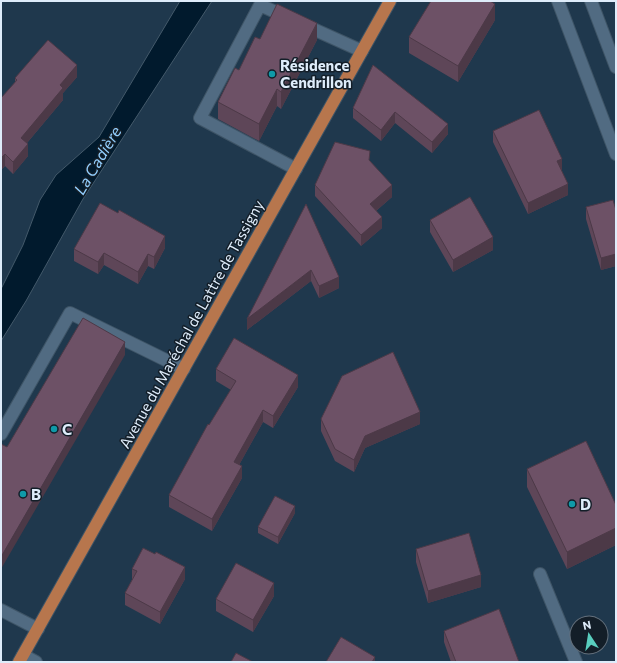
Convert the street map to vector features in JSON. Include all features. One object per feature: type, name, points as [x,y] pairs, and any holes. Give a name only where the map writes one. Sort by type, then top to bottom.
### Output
[{"type":"main road","name":"Avenue du Maréchal de Lattre de Tassigny","points":[[21,659],[390,1]]},
{"type":"street","points":[[558,1],[616,154]]},
{"type":"street","points":[[591,1],[616,67]]},
{"type":"street","points":[[296,169],[200,118],[260,5],[362,51]]},
{"type":"street","points":[[1,434],[70,313],[184,369]]},
{"type":"street","points":[[540,574],[576,662]]},
{"type":"street","points":[[1,610],[38,629]]},
{"type":"street","points":[[21,659],[36,662]]},
{"type":"water","name":"La Cadière","points":[[180,1],[212,1],[83,199],[26,301],[1,341],[1,289],[23,245],[40,200],[56,175],[99,137]]},
{"type":"building","points":[[431,1],[490,1],[495,4],[458,66],[409,37]]},
{"type":"building","name":"Résidence Cendrillon","points":[[277,4],[317,23],[281,92],[277,89],[259,124],[218,102],[235,68],[239,70],[255,37],[260,39]]},
{"type":"building","points":[[48,40],[77,65],[60,85],[63,88],[21,138],[28,144],[13,162],[5,154],[1,158],[1,98],[17,80],[15,78]]},
{"type":"building","points":[[373,65],[448,124],[432,142],[395,112],[381,130],[353,108]]},
{"type":"building","points":[[539,110],[562,159],[557,161],[568,184],[528,203],[493,131]]},
{"type":"building","points":[[335,142],[370,151],[369,160],[392,185],[370,204],[382,217],[361,235],[315,185]]},
{"type":"building","points":[[470,197],[493,237],[453,260],[430,220]]},
{"type":"building","points":[[613,200],[616,210],[616,254],[601,258],[586,207]]},
{"type":"building","points":[[100,203],[118,213],[119,210],[165,236],[154,257],[148,254],[138,272],[104,253],[98,262],[74,249]]},
{"type":"building","points":[[306,204],[339,277],[319,286],[311,270],[247,319]]},
{"type":"building","points":[[83,318],[125,342],[1,557],[1,444],[7,447]]},
{"type":"building","points":[[234,338],[298,375],[273,416],[263,410],[234,462],[242,466],[212,519],[169,495],[208,424],[209,425],[236,381],[216,369]]},
{"type":"building","points":[[393,352],[420,412],[365,436],[354,460],[335,449],[321,419],[342,376]]},
{"type":"building","name":"D","points":[[586,441],[616,505],[616,528],[567,552],[527,469]]},
{"type":"building","points":[[275,496],[295,506],[278,537],[258,527]]},
{"type":"building","points":[[469,533],[481,575],[428,591],[416,549]]},
{"type":"building","points":[[143,548],[155,554],[156,552],[185,567],[160,612],[125,593],[137,571],[132,569]]},
{"type":"building","points":[[236,563],[274,583],[253,620],[216,599]]},
{"type":"building","points":[[499,609],[519,662],[456,662],[444,631]]},
{"type":"building","points":[[341,637],[375,657],[372,662],[326,662]]},
{"type":"building","points":[[236,653],[253,662],[231,662]]},
{"type":"place","name":"Résidence Cendrillon","points":[[272,74]]},
{"type":"place","name":"C","points":[[54,429]]},
{"type":"place","name":"B","points":[[23,494]]},
{"type":"place","name":"D","points":[[572,504]]}]
